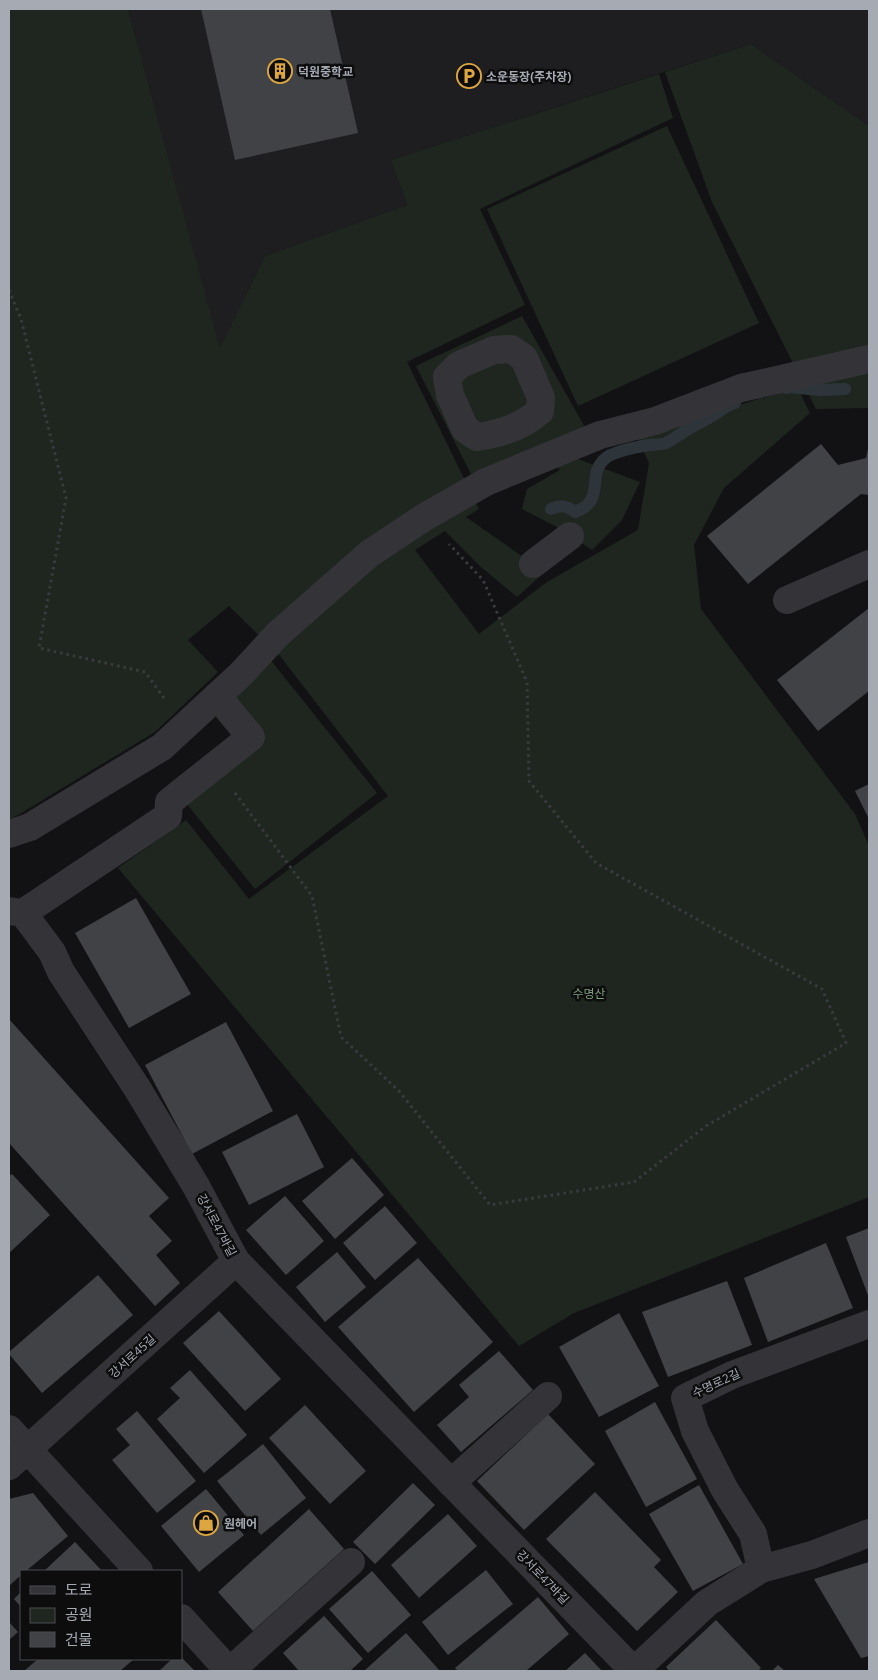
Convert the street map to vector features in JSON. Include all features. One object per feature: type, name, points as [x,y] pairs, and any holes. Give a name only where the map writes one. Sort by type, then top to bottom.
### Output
[{"type":"street","points":[[9,834],[30,827],[162,747],[241,674],[278,634],[369,554],[423,518],[486,482],[600,435],[655,421],[741,388],[869,359]]},
{"type":"street","points":[[533,564],[570,536]]},
{"type":"street","points":[[787,600],[869,564]]},
{"type":"street","points":[[16,912],[168,816],[169,802],[251,737],[217,696]]},
{"type":"street","name":"강서로47바길","points":[[16,912],[52,952],[61,972],[137,1088],[191,1178],[236,1261],[634,1671]]},
{"type":"street","name":"강서로45길","points":[[18,1458],[236,1261]]},
{"type":"street","name":"수명로2길","points":[[761,1569],[754,1534],[725,1490],[694,1431],[685,1398],[732,1375],[869,1324]]},
{"type":"street","points":[[451,1483],[548,1396]]},
{"type":"street","points":[[9,1429],[18,1458],[138,1570]]},
{"type":"street","points":[[634,1671],[707,1603],[761,1569],[812,1555],[869,1533]]},
{"type":"street","points":[[182,1619],[229,1671],[351,1562]]},
{"type":"path","points":[[9,290],[21,319],[66,498],[39,648],[145,672],[185,726]]},
{"type":"path","points":[[214,766],[312,896],[341,1037],[399,1092],[490,1205],[634,1182],[706,1126],[846,1043],[822,989],[596,863],[529,781],[527,682],[483,580],[423,518]]},
{"type":"shaded area","points":[[128,9],[869,9],[869,126],[751,44],[391,160],[407,205],[265,256],[220,349]]},
{"type":"green space","name":"수명산","points":[[9,9],[128,9],[220,348],[265,256],[407,205],[391,160],[659,74],[673,118],[480,209],[525,305],[407,362],[479,509],[466,517],[546,571],[517,597],[481,567],[445,531],[415,550],[479,634],[547,582],[638,530],[649,463],[637,437],[797,387],[810,413],[724,488],[694,545],[701,609],[855,814],[869,846],[869,1197],[574,1313],[519,1346],[118,868],[186,820],[249,899],[388,796],[280,656],[229,606],[188,640],[218,672],[155,732],[9,819]]},
{"type":"green space","points":[[751,44],[869,126],[869,408],[816,409],[712,202],[665,72]]},
{"type":"green space","points":[[667,126],[759,323],[578,406],[487,209]]},
{"type":"green space","points":[[522,316],[591,438],[565,450],[578,459],[640,482],[622,520],[592,550],[555,526],[522,509],[527,489],[560,470],[549,456],[477,486],[416,366]]},
{"type":"green space","points":[[269,658],[377,793],[255,889],[170,783],[236,731],[213,702]]},
{"type":"building","name":"덕원중학교","points":[[201,9],[330,9],[358,133],[235,160]]},
{"type":"building","points":[[821,444],[838,465],[866,458],[869,444],[869,495],[861,494],[748,584],[707,536]]},
{"type":"building","points":[[869,608],[869,691],[818,731],[777,680]]},
{"type":"building","points":[[869,784],[869,819],[855,791]]},
{"type":"building","points":[[136,898],[191,994],[129,1028],[75,933]]},
{"type":"building","points":[[9,1019],[169,1198],[149,1216],[172,1241],[156,1255],[180,1283],[155,1306],[9,1143]]},
{"type":"building","points":[[226,1022],[273,1111],[192,1154],[145,1065]]},
{"type":"building","points":[[297,1114],[324,1167],[249,1205],[222,1152]]},
{"type":"building","points":[[352,1158],[384,1195],[335,1239],[302,1201]]},
{"type":"building","points":[[12,1174],[50,1215],[9,1253],[9,1176]]},
{"type":"building","points":[[285,1196],[324,1241],[286,1275],[246,1230]]},
{"type":"building","points":[[385,1206],[417,1243],[375,1280],[343,1243]]},
{"type":"building","points":[[869,1228],[869,1298],[846,1237]]},
{"type":"building","points":[[826,1243],[853,1308],[768,1342],[744,1278]]},
{"type":"building","points":[[337,1252],[366,1287],[325,1322],[296,1287]]},
{"type":"building","points":[[418,1258],[493,1342],[414,1412],[338,1327]]},
{"type":"building","points":[[98,1275],[133,1315],[42,1393],[9,1352]]},
{"type":"building","points":[[727,1281],[752,1345],[668,1377],[642,1312]]},
{"type":"building","points":[[219,1311],[281,1379],[245,1411],[183,1343]]},
{"type":"building","points":[[619,1313],[659,1386],[599,1417],[559,1347]]},
{"type":"building","points":[[499,1351],[533,1390],[461,1452],[437,1425],[469,1397],[459,1385]]},
{"type":"building","points":[[190,1370],[247,1435],[204,1473],[157,1419],[180,1398],[170,1388]]},
{"type":"building","points":[[655,1402],[697,1479],[646,1507],[605,1431]]},
{"type":"building","points":[[305,1405],[366,1471],[330,1504],[269,1438]]},
{"type":"building","points":[[137,1411],[196,1481],[157,1513],[112,1460],[130,1445],[116,1429]]},
{"type":"building","points":[[548,1414],[595,1464],[524,1530],[477,1481]]},
{"type":"building","points":[[263,1444],[306,1498],[261,1535],[217,1481]]},
{"type":"building","points":[[413,1483],[435,1505],[375,1564],[353,1542]]},
{"type":"building","points":[[699,1485],[743,1564],[693,1591],[649,1514]]},
{"type":"building","points":[[206,1489],[244,1535],[199,1572],[161,1526]]},
{"type":"building","points":[[595,1492],[661,1560],[654,1567],[678,1592],[637,1631],[546,1539]]},
{"type":"building","points":[[33,1493],[68,1536],[27,1570],[20,1570],[20,1576],[9,1586],[9,1499]]},
{"type":"building","points":[[309,1509],[344,1549],[253,1631],[218,1592]]},
{"type":"building","points":[[448,1514],[477,1546],[419,1598],[391,1565]]},
{"type":"building","points":[[75,1542],[101,1570],[45,1570]]},
{"type":"building","points":[[869,1562],[869,1656],[861,1658],[814,1579]]},
{"type":"building","points":[[486,1570],[513,1604],[448,1655],[422,1622]]},
{"type":"building","points":[[372,1571],[411,1615],[368,1653],[329,1609]]},
{"type":"building","points":[[20,1593],[20,1606],[14,1599]]},
{"type":"building","points":[[538,1597],[569,1634],[526,1671],[458,1671],[455,1668]]},
{"type":"building","points":[[324,1616],[363,1659],[350,1671],[299,1671],[283,1653]]},
{"type":"building","points":[[716,1620],[761,1668],[758,1671],[669,1671],[666,1667]]},
{"type":"building","points":[[9,1622],[18,1632],[9,1640]]},
{"type":"building","points":[[406,1633],[440,1671],[364,1671]]},
{"type":"building","points":[[585,1653],[602,1671],[565,1671]]},
{"type":"building","points":[[182,1658],[195,1671],[159,1671],[171,1660],[182,1660]]},
{"type":"building","points":[[37,1660],[133,1660],[120,1671],[24,1671]]},
{"type":"building","points":[[778,1665],[785,1671],[772,1671]]},
{"type":"waterway","points":[[786,388],[845,389]]},
{"type":"waterway","points":[[551,509],[563,506],[575,512],[585,507],[591,501],[594,494],[597,471],[600,464],[607,457],[628,449],[666,443],[735,403]]},
{"type":"place","name":"덕원중학교","points":[[280,71]]},
{"type":"place","name":"소운동장(주차장)","points":[[469,76]]},
{"type":"place","name":"원헤어","points":[[206,1523]]}]
